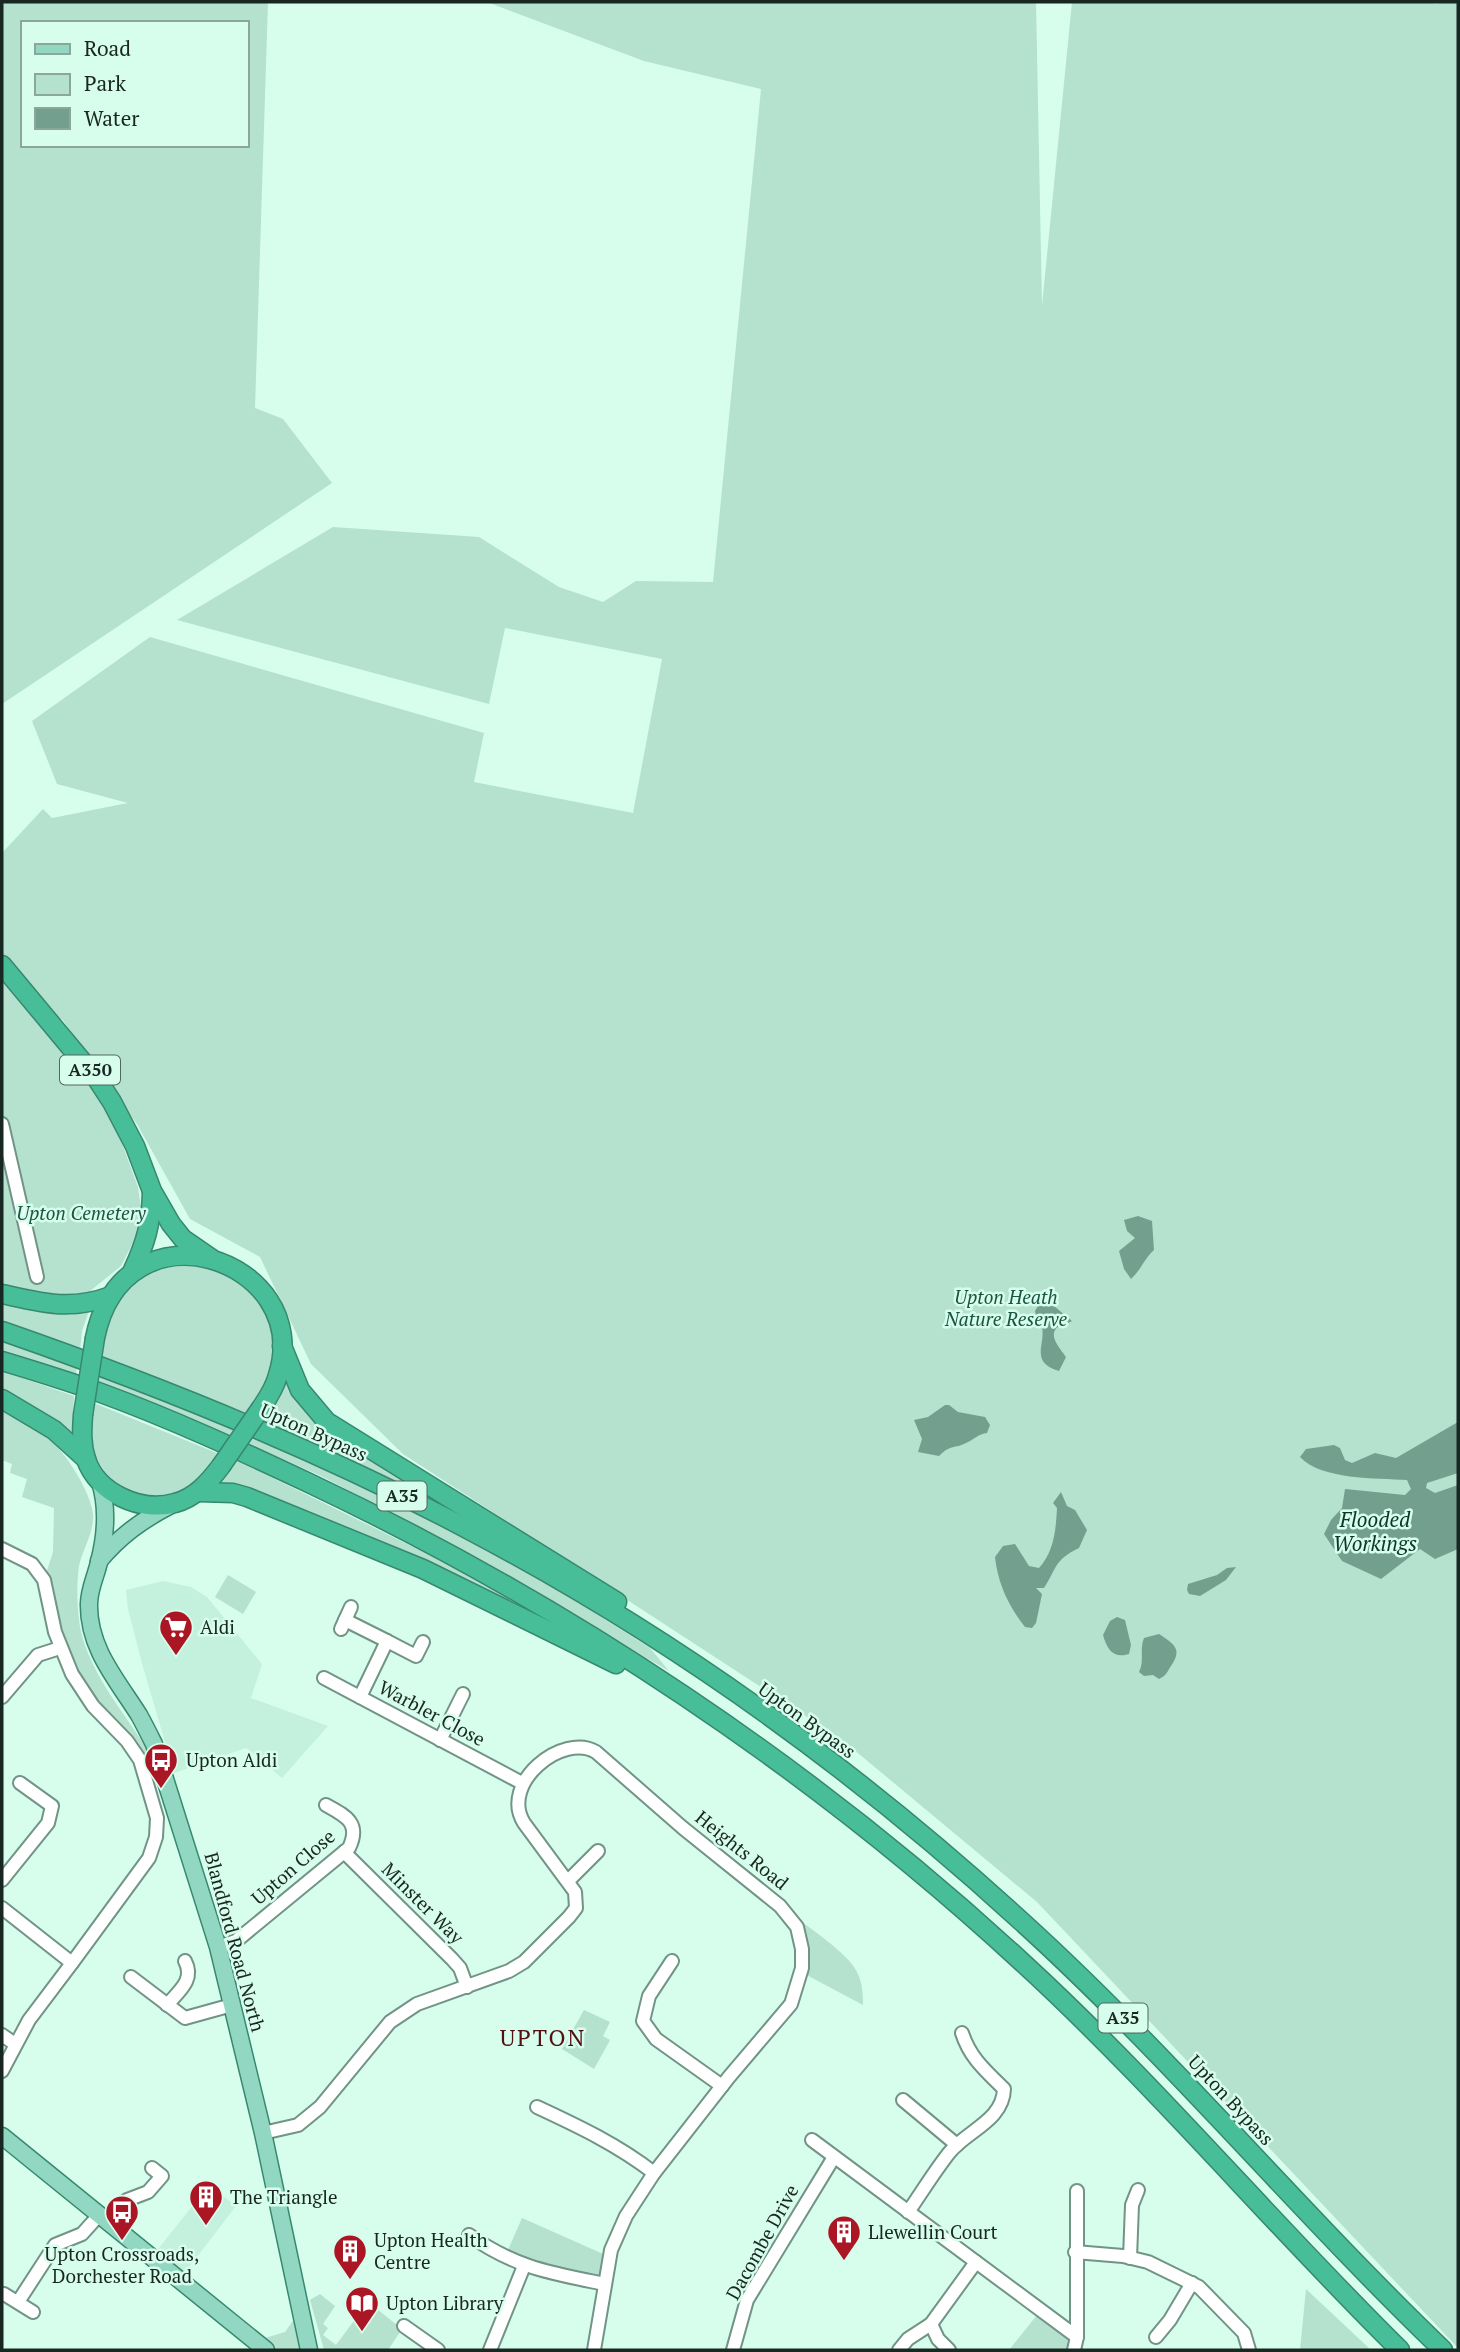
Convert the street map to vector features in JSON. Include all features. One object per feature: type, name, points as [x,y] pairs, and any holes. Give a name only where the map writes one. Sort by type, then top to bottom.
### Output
[{"type":"highway","name":"A350","points":[[2,965],[105,1091],[135,1146],[152,1191],[171,1224],[183,1239],[212,1259]]},
{"type":"highway","name":"A350","points":[[133,1270],[148,1233],[152,1191]]},
{"type":"highway","points":[[2,1399],[54,1430],[86,1459],[100,1482],[111,1491],[133,1502],[173,1504],[198,1492],[221,1466],[261,1408],[278,1377],[282,1346],[275,1313],[262,1292],[244,1275],[212,1259],[173,1256],[133,1270],[118,1284],[100,1316],[95,1338],[83,1415],[82,1438],[86,1459]]},
{"type":"highway","points":[[2,1294],[71,1306],[111,1296]]},
{"type":"highway","name":"Upton Bypass","points":[[2,1331],[197,1404],[412,1500],[600,1605],[772,1720],[932,1842],[1091,1986],[1443,2350]]},
{"type":"highway","name":"A35","points":[[282,1346],[300,1390],[327,1422],[559,1564],[648,1622],[706,1664],[772,1720]]},
{"type":"highway","name":"A35","points":[[2,1361],[100,1393],[162,1417],[224,1443],[392,1523],[573,1626],[729,1727],[874,1835],[1025,1965],[1169,2107],[1295,2243],[1400,2350]]},
{"type":"highway","name":"A35","points":[[198,1492],[233,1493],[247,1497],[423,1569],[621,1667],[729,1727]]},
{"type":"main road","name":"Blandford Road North","points":[[100,1482],[106,1500],[106,1514],[99,1562],[89,1602],[93,1637],[107,1667],[154,1744],[218,1947],[263,2133],[309,2350]]},
{"type":"main road","name":"Blandford Road North","points":[[99,1562],[128,1531],[173,1504]]},
{"type":"main road","points":[[2,2136],[266,2350]]},
{"type":"street","points":[[2,1124],[37,1277]]},
{"type":"street","points":[[2,1549],[32,1564],[44,1580],[60,1648],[72,1674],[93,1706],[127,1741],[140,1760],[157,1825],[153,1848],[145,1866],[29,2020],[2,2071]]},
{"type":"street","points":[[351,1607],[343,1624],[416,1656],[424,1642]]},
{"type":"street","points":[[360,1697],[387,1641]]},
{"type":"street","points":[[2,1697],[37,1655],[60,1648]]},
{"type":"street","name":"Warbler Close","points":[[324,1678],[522,1783]]},
{"type":"street","points":[[440,1740],[463,1694]]},
{"type":"street","name":"Heights Road","points":[[522,1783],[539,1765],[562,1750],[579,1746],[591,1749],[780,1906],[797,1927],[802,1949],[802,1968],[791,2004],[722,2086],[654,2174],[616,2233],[594,2350]]},
{"type":"street","points":[[2,1880],[48,1823],[52,1806],[20,1783]]},
{"type":"street","points":[[263,2133],[299,2125],[320,2107],[390,2022],[417,2004],[499,1976],[524,1962],[576,1908],[575,1892],[521,1818],[517,1803],[522,1783]]},
{"type":"street","name":"Upton Close","points":[[218,1947],[236,1941],[344,1852],[354,1837],[352,1825],[346,1815],[326,1805]]},
{"type":"street","points":[[568,1881],[598,1851]]},
{"type":"street","name":"Minster Way","points":[[344,1852],[452,1959],[460,1968],[467,1987]]},
{"type":"street","points":[[2,1908],[72,1963]]},
{"type":"street","points":[[167,2006],[188,1979],[190,1971],[185,1961]]},
{"type":"street","points":[[672,1961],[649,1996],[643,2021],[648,2030],[666,2047],[722,2086]]},
{"type":"street","points":[[131,1977],[185,2018],[232,2005]]},
{"type":"street","points":[[908,2212],[954,2148],[997,2112],[1004,2099],[1004,2089],[979,2067],[967,2049],[962,2033]]},
{"type":"street","points":[[2,2035],[15,2044]]},
{"type":"street","points":[[903,2099],[954,2148]]},
{"type":"street","points":[[537,2107],[603,2138],[654,2174]]},
{"type":"street","points":[[812,2140],[976,2262],[1075,2344]]},
{"type":"street","name":"Dacombe Drive","points":[[733,2350],[747,2300],[834,2157]]},
{"type":"street","points":[[18,2302],[55,2245],[82,2234],[127,2200],[148,2192],[162,2176],[152,2168]]},
{"type":"street","points":[[1130,2258],[1132,2205],[1138,2190]]},
{"type":"street","points":[[1075,2344],[1077,2191]]},
{"type":"street","points":[[469,2235],[498,2254],[524,2266],[605,2284]]},
{"type":"street","points":[[1076,2252],[1148,2262],[1192,2283],[1244,2333],[1249,2350]]},
{"type":"street","points":[[899,2350],[908,2339],[931,2325],[976,2262]]},
{"type":"street","points":[[490,2350],[524,2266]]},
{"type":"street","points":[[1156,2337],[1170,2320],[1192,2283]]},
{"type":"street","points":[[4,2294],[33,2312]]},
{"type":"street","points":[[931,2325],[948,2350]]},
{"type":"street","points":[[404,2326],[438,2350]]},
{"type":"shaded area","points":[[163,1581],[191,1587],[207,1597],[262,1664],[251,1698],[328,1726],[282,1778],[246,1748],[174,1773],[143,1667],[128,1609],[126,1590]]},
{"type":"shaded area","points":[[209,2185],[236,2206],[183,2275],[155,2253]]},
{"type":"green space","points":[[2,2],[268,2],[255,408],[283,419],[332,483],[2,704]]},
{"type":"green space","name":"Upton Heath Nature Reserve","points":[[487,2],[1036,2],[1042,306],[1072,2],[1458,2],[1458,2348],[1037,1902],[841,1739],[403,1454],[311,1364],[260,1257],[190,1219],[137,1124],[62,1019],[55,1025],[2,957],[2,853],[43,809],[52,818],[128,803],[57,784],[32,721],[150,637],[484,733],[474,782],[633,813],[662,659],[505,628],[489,704],[177,620],[333,527],[479,537],[559,587],[603,602],[636,581],[713,582],[761,89],[644,61]]},
{"type":"green space","name":"Upton Cemetery","points":[[2,977],[104,1102],[138,1187],[143,1223],[121,1266],[84,1296],[30,1292],[2,1286]]},
{"type":"green space","points":[[200,1264],[244,1283],[265,1309],[273,1336],[270,1375],[245,1414],[101,1356],[104,1337],[121,1294],[146,1274],[170,1265]]},
{"type":"green space","points":[[2,1300],[69,1315],[89,1311],[82,1331],[80,1351],[2,1325]]},
{"type":"green space","points":[[2,1339],[77,1365],[76,1378],[2,1354]]},
{"type":"green space","points":[[2,1371],[74,1396],[72,1435],[2,1394]]},
{"type":"green space","points":[[99,1373],[235,1427],[229,1438],[96,1386]]},
{"type":"green space","points":[[286,1384],[290,1385],[300,1405],[310,1414],[497,1537],[421,1495],[264,1422]]},
{"type":"green space","points":[[94,1403],[217,1453],[198,1479],[186,1490],[157,1498],[131,1492],[109,1476],[95,1454],[90,1431]]},
{"type":"green space","points":[[2,1411],[37,1430],[55,1444],[78,1476],[90,1500],[93,1520],[78,1574],[80,1628],[103,1683],[151,1755],[140,1760],[72,1674],[44,1580],[53,1552],[54,1508],[22,1497],[27,1479],[10,1473],[12,1464],[2,1460]]},
{"type":"green space","points":[[253,1435],[394,1499],[530,1572],[650,1648],[669,1671],[438,1537],[321,1476],[247,1443]]},
{"type":"green space","points":[[236,1460],[450,1565],[562,1626],[559,1630],[215,1487]]},
{"type":"green space","points":[[228,1575],[256,1592],[243,1614],[215,1597]]},
{"type":"green space","points":[[784,1910],[849,1960],[860,1981],[863,2005],[801,1972],[802,1949]]},
{"type":"green space","points":[[584,2010],[610,2022],[603,2036],[610,2040],[594,2069],[562,2049]]},
{"type":"green space","points":[[522,2218],[610,2257],[605,2284],[505,2257]]},
{"type":"green space","points":[[1306,2289],[1371,2350],[1300,2350]]},
{"type":"green space","points":[[320,2294],[335,2306],[323,2324],[328,2328],[323,2335],[336,2345],[368,2302],[402,2329],[388,2350],[324,2350],[310,2300]]},
{"type":"green space","points":[[1041,2310],[1077,2337],[1074,2350],[1009,2350]]},
{"type":"green space","points":[[295,2318],[301,2350],[276,2350],[265,2341],[265,2338],[285,2332]]},
{"type":"water","points":[[1138,1216],[1152,1221],[1154,1250],[1131,1279],[1124,1269],[1119,1251],[1135,1238],[1127,1231],[1124,1220]]},
{"type":"water","points":[[1038,1306],[1054,1306],[1072,1321],[1056,1328],[1054,1332],[1055,1341],[1066,1357],[1059,1371],[1044,1363],[1041,1358],[1043,1333],[1035,1311]]},
{"type":"water","points":[[945,1405],[958,1412],[985,1417],[990,1425],[987,1433],[950,1448],[939,1456],[918,1452],[922,1439],[914,1420],[928,1417]]},
{"type":"water","name":"Flooded Workings","points":[[1458,1422],[1458,1473],[1427,1483],[1426,1488],[1435,1493],[1458,1485],[1458,1549],[1435,1559],[1420,1549],[1381,1579],[1342,1561],[1324,1534],[1331,1520],[1342,1508],[1345,1489],[1405,1495],[1411,1489],[1407,1480],[1365,1478],[1321,1470],[1300,1457],[1306,1449],[1334,1445],[1340,1448],[1345,1460],[1352,1463],[1375,1453],[1396,1458]]},
{"type":"water","points":[[1061,1492],[1067,1506],[1075,1510],[1087,1530],[1079,1548],[1060,1561],[1044,1588],[1036,1588],[1042,1594],[1036,1623],[1032,1628],[1025,1627],[1005,1594],[995,1557],[1003,1546],[1015,1544],[1029,1566],[1039,1568],[1048,1555],[1053,1540],[1057,1508],[1053,1503]]},
{"type":"water","points":[[1236,1567],[1226,1580],[1200,1596],[1189,1594],[1188,1584]]},
{"type":"water","points":[[1117,1617],[1125,1620],[1131,1645],[1129,1654],[1115,1654],[1103,1635],[1110,1621]]},
{"type":"water","points":[[1159,1634],[1173,1644],[1176,1655],[1168,1672],[1159,1679],[1153,1675],[1144,1676],[1139,1672],[1144,1638]]},
{"type":"place","name":"Aldi","points":[[176,1657]]},
{"type":"place","name":"Upton Aldi","points":[[161,1790]]},
{"type":"place","name":"The Triangle","points":[[206,2227]]},
{"type":"place","name":"Upton Crossroads, Dorchester Road","points":[[122,2242]]},
{"type":"place","name":"Llewellin Court","points":[[844,2262]]},
{"type":"place","name":"Upton Health Centre","points":[[350,2281]]},
{"type":"place","name":"Upton Library","points":[[362,2333]]},
{"type":"district","name":"UPTON","points":[[543,2038]]}]
